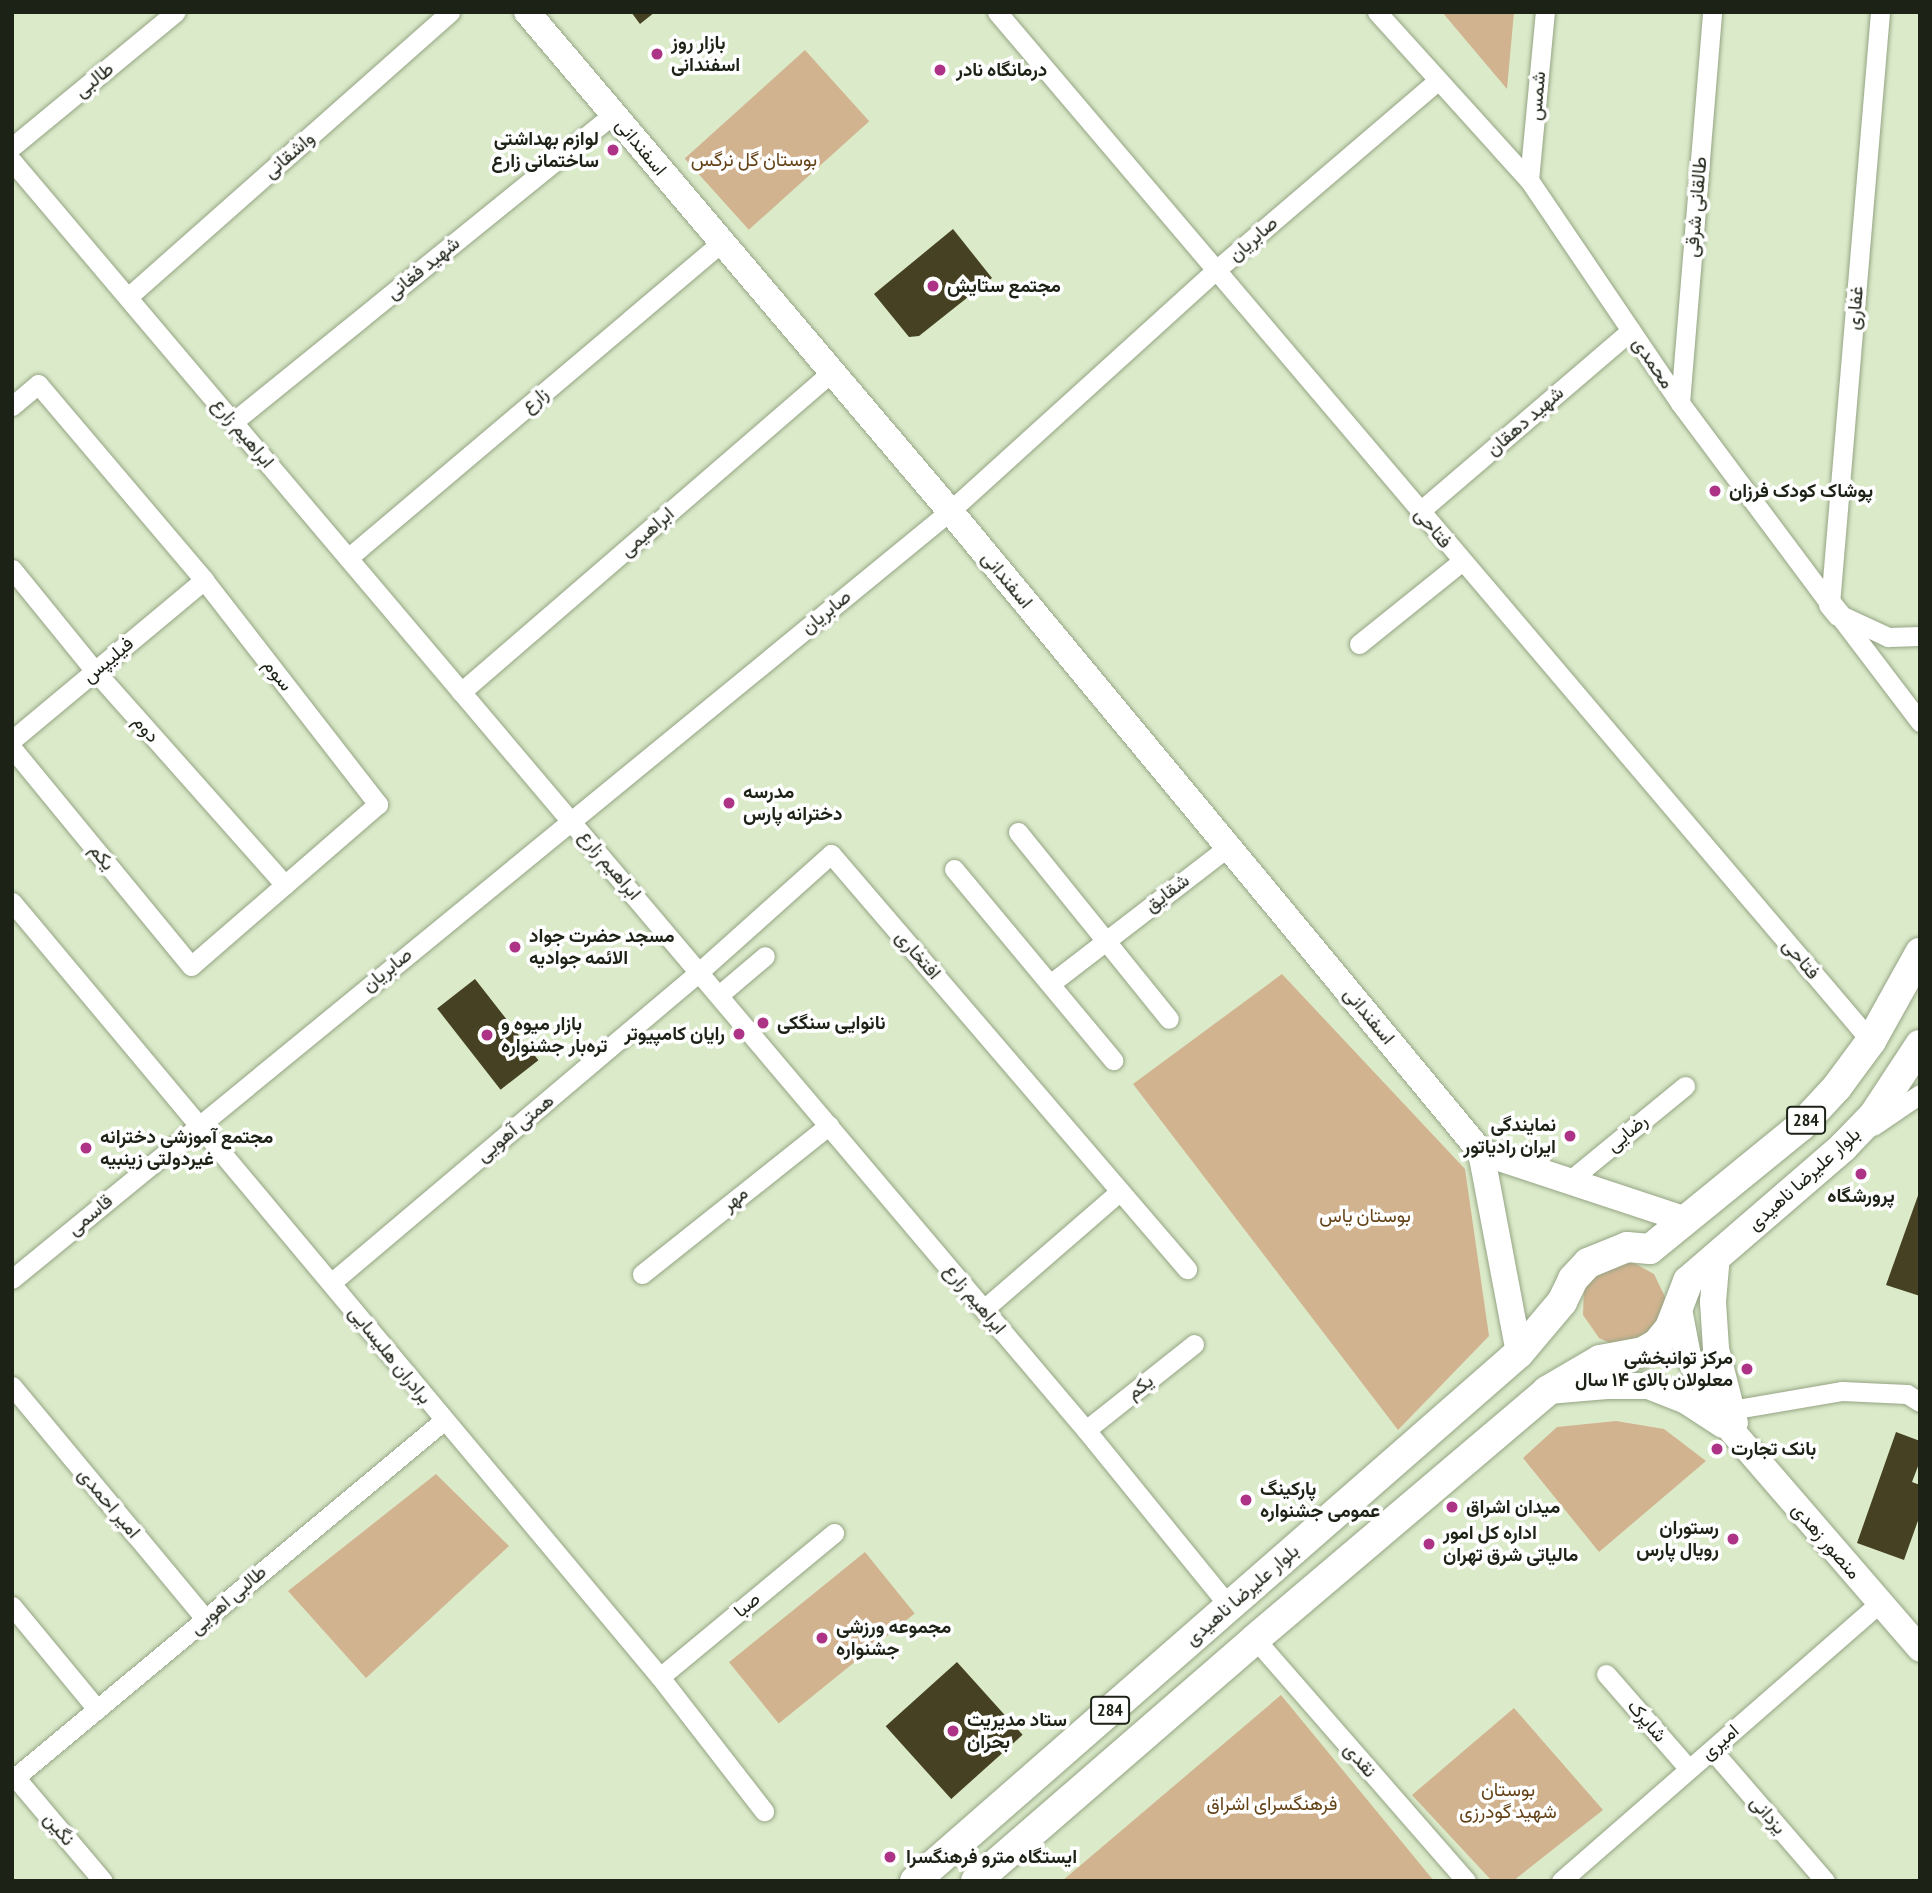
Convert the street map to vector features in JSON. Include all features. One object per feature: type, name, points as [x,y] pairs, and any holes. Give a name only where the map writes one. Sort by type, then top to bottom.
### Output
[{"type":"main road","name":"اسفندانی","points":[[527,12],[950,511],[1481,1152]]},
{"type":"main road","name":"284","points":[[1687,1220],[1801,1126],[1837,1087],[1918,967]]},
{"type":"main road","points":[[1875,1033],[1894,1022],[1910,1027],[1918,1048]]},
{"type":"main road","name":"بلوار علیرضا ناهیدی","points":[[1547,1391],[1600,1360],[1643,1352],[1657,1343],[1670,1328],[1688,1280],[1843,1147],[1874,1115],[1918,1048]]},
{"type":"main road","points":[[1519,1353],[1481,1152],[1687,1220]]},
{"type":"main road","name":"بلوار علیرضا ناهیدی","points":[[915,1881],[1519,1353],[1562,1302],[1573,1279],[1588,1263],[1627,1247],[1650,1249],[1687,1220]]},
{"type":"main road","points":[[1717,1255],[1713,1302],[1716,1349],[1735,1428]]},
{"type":"main road","name":"منصور زهدی","points":[[1678,1304],[1688,1356],[1735,1428],[1920,1649]]},
{"type":"main road","name":"منصور زهدی","points":[[1547,1391],[1648,1386],[1686,1401],[1735,1428]]},
{"type":"main road","name":"284","points":[[976,1881],[1324,1579],[1547,1391]]},
{"type":"main road","points":[[1306,1538],[1302,1549],[1305,1568],[1313,1577],[1324,1579]]},
{"type":"main road","points":[[1255,1583],[1277,1585],[1283,1591],[1281,1616]]},
{"type":"street","name":"طالبی","points":[[12,147],[176,12]]},
{"type":"street","name":"واشقانی","points":[[128,297],[450,12]]},
{"type":"street","name":"فتاحی","points":[[997,12],[1461,562],[1875,1033]]},
{"type":"street","name":"محمدی","points":[[1377,12],[1529,180],[1680,403],[1920,722]]},
{"type":"street","name":"شمس","points":[[1529,180],[1545,12]]},
{"type":"street","name":"طالقانی شرقی","points":[[1680,403],[1713,12]]},
{"type":"street","name":"غفاری","points":[[1834,609],[1880,12]]},
{"type":"street","name":"صابریان","points":[[200,1124],[950,511],[1216,270],[1437,81]]},
{"type":"street","name":"شهید فغانی","points":[[233,422],[613,114]]},
{"type":"street","name":"ابراهیم زارع","points":[[12,161],[1086,1430],[1229,1606]]},
{"type":"street","name":"زارع","points":[[348,558],[722,242]]},
{"type":"street","name":"شهید دهقان","points":[[1419,512],[1631,330]]},
{"type":"street","name":"ابراهیمی","points":[[461,692],[832,372]]},
{"type":"street","name":"سوم","points":[[12,406],[38,384],[204,580],[378,804],[191,966]]},
{"type":"street","points":[[1359,644],[1461,562]]},
{"type":"street","name":"دوم","points":[[12,569],[95,671],[285,885]]},
{"type":"street","name":"فیلیپس","points":[[12,740],[204,580]]},
{"type":"street","points":[[1834,609],[1888,637],[1920,636]]},
{"type":"street","name":"یکم","points":[[12,748],[191,966]]},
{"type":"street","points":[[1018,832],[1170,1019]]},
{"type":"street","name":"شقایق","points":[[1050,984],[1228,847]]},
{"type":"street","name":"افتخاری","points":[[699,972],[831,855],[1187,1269]]},
{"type":"street","points":[[954,869],[1113,1060]]},
{"type":"street","name":"برادران هلیسایی","points":[[12,902],[660,1678],[764,1811]]},
{"type":"street","points":[[719,995],[765,956]]},
{"type":"street","name":"همتی آهویی","points":[[331,1283],[699,972]]},
{"type":"street","name":"رضایی","points":[[1569,1181],[1685,1086]]},
{"type":"street","points":[[1843,1147],[1920,1094]]},
{"type":"street","name":"قاسمی","points":[[12,1279],[200,1124]]},
{"type":"street","name":"مهر","points":[[642,1273],[829,1125]]},
{"type":"street","points":[[984,1309],[1120,1191]]},
{"type":"street","name":"یکم","points":[[1086,1430],[1194,1344]]},
{"type":"street","name":"امیر احمدی","points":[[12,1386],[205,1620]]},
{"type":"street","points":[[1735,1428],[1842,1391],[1907,1394],[1920,1402]]},
{"type":"street","name":"طالبی اهویی","points":[[14,1779],[443,1421]]},
{"type":"street","name":"صبا","points":[[660,1678],[834,1534]]},
{"type":"street","name":"امیری","points":[[1561,1881],[1880,1603]]},
{"type":"street","points":[[12,1606],[97,1709]]},
{"type":"street","name":"نقدی","points":[[1255,1639],[1466,1881]]},
{"type":"street","name":"شاپرک","points":[[1606,1674],[1689,1769]]},
{"type":"street","name":"یزدانی","points":[[1712,1750],[1825,1881]]},
{"type":"street","name":"نگین","points":[[14,1779],[103,1881]]},
{"type":"green space","points":[[1442,12],[1514,12],[1507,89]]},
{"type":"green space","name":"بوستان گل نرگس","points":[[805,50],[869,121],[749,230],[685,158]]},
{"type":"green space","name":"بوستان یاس","points":[[1282,974],[1465,1169],[1489,1336],[1398,1430],[1133,1084]]},
{"type":"green space","points":[[1630,1261],[1654,1274],[1666,1299],[1651,1336],[1612,1344],[1599,1338],[1583,1315],[1584,1288],[1592,1275]]},
{"type":"green space","points":[[1616,1421],[1664,1429],[1706,1461],[1599,1552],[1523,1458],[1557,1427]]},
{"type":"green space","points":[[436,1474],[509,1546],[366,1678],[288,1591]]},
{"type":"green space","name":"مجموعه ورزشی جشنواره","points":[[865,1552],[915,1613],[779,1724],[729,1662]]},
{"type":"green space","name":"فرهنگسرای اشراق","points":[[1281,1695],[1434,1881],[1062,1881]]},
{"type":"green space","name":"بوستان شهید گودرزی","points":[[1514,1708],[1603,1810],[1513,1881],[1492,1881],[1412,1795]]},
{"type":"building","points":[[631,12],[655,12],[640,24]]},
{"type":"building","name":"مجتمع ستایش","points":[[953,229],[992,278],[919,336],[909,337],[874,294]]},
{"type":"building","name":"بازار میوه و تره‌بار جشنواره","points":[[475,979],[538,1060],[501,1090],[437,1009]]},
{"type":"building","points":[[1920,1190],[1920,1296],[1886,1285]]},
{"type":"building","points":[[1896,1432],[1920,1441],[1920,1461],[1912,1482],[1920,1485],[1920,1515],[1904,1560],[1857,1543]]},
{"type":"building","name":"ستاد مدیریت بحران","points":[[957,1662],[1023,1735],[951,1799],[886,1726]]},
{"type":"place","name":"بازار روز اسفندانی","points":[[657,54]]},
{"type":"place","name":"درمانگاه نادر","points":[[940,70]]},
{"type":"place","name":"لوازم بهداشتی ساختمانی زارع","points":[[613,150]]},
{"type":"place","name":"مجتمع ستایش","points":[[933,286]]},
{"type":"place","name":"پوشاک کودک فرزان","points":[[1715,491]]},
{"type":"place","name":"مدرسه دخترانه پارس","points":[[729,803]]},
{"type":"place","name":"مسجد حضرت جواد الائمه جوادیه","points":[[515,947]]},
{"type":"place","name":"نانوایی سنگکی","points":[[763,1023]]},
{"type":"place","name":"رایان کامپیوتر","points":[[739,1034]]},
{"type":"place","name":"بازار میوه و تره‌بار جشنواره","points":[[487,1035]]},
{"type":"place","name":"نمایندگی ایران رادیاتور","points":[[1570,1136]]},
{"type":"place","name":"مجتمع آموزشی دخترانه غیردولتی زینبیه","points":[[86,1148]]},
{"type":"place","name":"پرورشگاه","points":[[1861,1174]]},
{"type":"place","name":"مرکز توانبخشی معلولان بالای ۱۴ سال","points":[[1747,1369]]},
{"type":"place","name":"بانک تجارت","points":[[1717,1449]]},
{"type":"place","name":"پارکینگ عمومی جشنواره","points":[[1246,1500]]},
{"type":"place","name":"میدان اشراق","points":[[1452,1507]]},
{"type":"place","name":"رستوران رویال پارس","points":[[1733,1539]]},
{"type":"place","name":"اداره کل امور مالیاتی شرق تهران","points":[[1429,1544]]},
{"type":"place","name":"مجموعه ورزشی جشنواره","points":[[822,1638]]},
{"type":"place","name":"ستاد مدیریت بحران","points":[[953,1731]]},
{"type":"place","name":"ایستگاه مترو فرهنگسرا","points":[[890,1857]]}]
